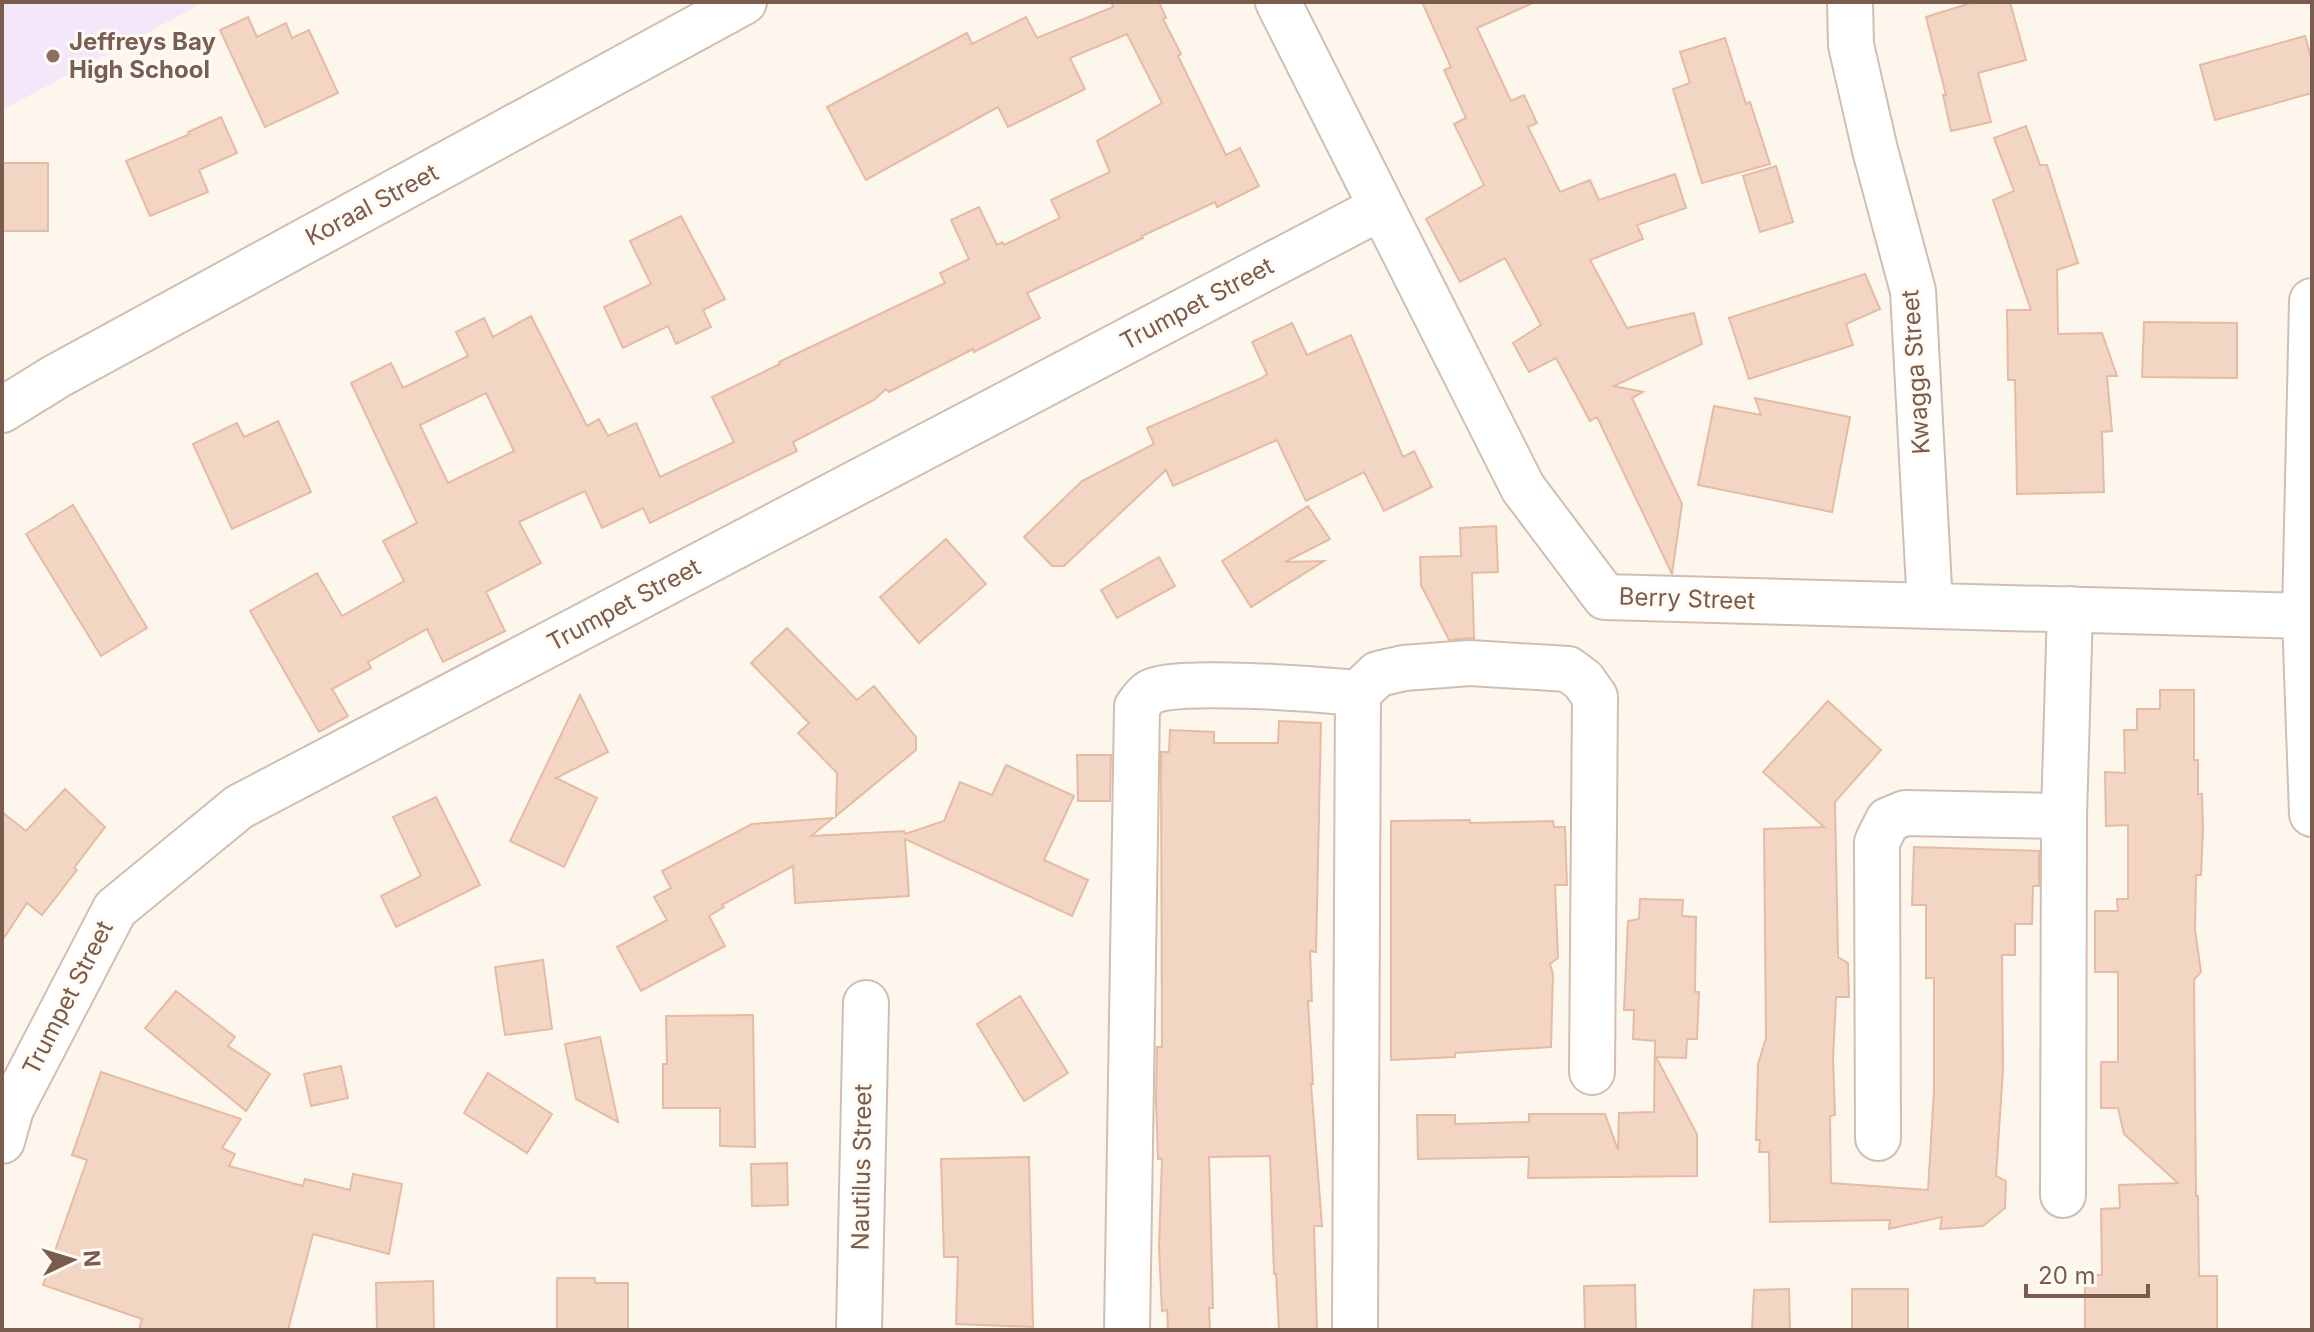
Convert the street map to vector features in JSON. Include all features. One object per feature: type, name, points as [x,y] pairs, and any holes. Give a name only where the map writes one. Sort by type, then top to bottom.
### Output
[{"type":"street","name":"Koraal Street","points":[[2,410],[70,368],[744,2]]},
{"type":"street","name":"Berry Street","points":[[1278,2],[1523,488],[1605,597],[2305,616]]},
{"type":"street","name":"Kwagga Street","points":[[1850,2],[1851,45],[1913,291],[1930,606]]},
{"type":"street","name":"Trumpet Street","points":[[2,1141],[11,1109],[115,909],[239,807],[1380,208]]},
{"type":"street","points":[[2312,301],[2305,616],[2312,814]]},
{"type":"street","points":[[2063,1195],[2064,816],[2070,609]]},
{"type":"street","points":[[1355,1330],[1358,693],[1378,674],[1404,668],[1470,663],[1568,669],[1583,680],[1595,697],[1592,1072]]},
{"type":"street","points":[[1127,1330],[1137,707],[1149,692],[1171,686],[1284,687],[1358,693]]},
{"type":"street","points":[[1878,1138],[1877,842],[1888,820],[1905,813],[2064,816]]},
{"type":"street","name":"Nautilus Street","points":[[859,1330],[866,1003]]},
{"type":"shaded area","name":"Jeffreys Bay High School","points":[[2,2],[205,2],[2,110]]},
{"type":"building","points":[[1111,2],[1159,2],[1166,18],[1163,19],[1181,54],[1178,56],[1226,155],[1240,148],[1259,186],[1217,207],[1215,202],[1027,293],[1040,318],[889,392],[886,389],[874,400],[793,442],[797,451],[650,523],[643,508],[602,528],[585,491],[519,522],[541,563],[486,592],[505,631],[443,662],[427,629],[368,662],[371,668],[332,689],[348,716],[319,732],[250,611],[317,573],[342,616],[404,581],[383,541],[417,523],[351,383],[391,363],[403,388],[468,356],[456,332],[484,318],[493,337],[531,316],[587,426],[599,419],[608,436],[636,423],[660,477],[734,442],[712,397],[945,283],[940,273],[969,259],[951,220],[979,207],[997,245],[1002,242],[1004,245],[1060,218],[1051,200],[1110,172],[1097,141],[1162,103],[1127,34],[1070,58],[1085,89],[1008,127],[998,107],[866,180],[827,107],[967,33],[972,44],[1026,17],[1037,38],[1113,7]],"holes":[[[486,393],[514,451],[448,483],[420,425]]]},
{"type":"building","points":[[1422,2],[1535,2],[1477,28],[1511,101],[1524,95],[1537,123],[1528,127],[1560,192],[1590,180],[1599,200],[1675,174],[1686,208],[1637,225],[1643,239],[1590,260],[1627,328],[1694,313],[1702,344],[1614,386],[1643,392],[1632,398],[1682,504],[1672,574],[1597,417],[1590,421],[1556,358],[1529,372],[1513,343],[1541,325],[1505,258],[1460,282],[1426,219],[1484,185],[1454,124],[1466,118],[1444,70],[1451,67]]},
{"type":"building","points":[[1974,2],[2010,2],[2026,60],[1978,73],[1991,122],[1951,131],[1943,95],[1946,95],[1926,17]]},
{"type":"building","points":[[248,17],[257,37],[286,23],[292,38],[309,30],[338,93],[265,127],[220,30]]},
{"type":"building","points":[[2305,36],[2312,61],[2312,93],[2215,120],[2200,65]]},
{"type":"building","points":[[1725,38],[1746,104],[1750,102],[1770,164],[1702,183],[1673,89],[1690,83],[1680,52]]},
{"type":"building","points":[[221,117],[237,153],[199,170],[208,192],[150,216],[126,161]]},
{"type":"building","points":[[2026,126],[2040,165],[2047,165],[2078,263],[2057,270],[2058,334],[2102,333],[2117,376],[2107,376],[2112,431],[2102,432],[2104,492],[2017,494],[2015,380],[2008,380],[2007,310],[2031,310],[1993,200],[2014,191],[1994,138]]},
{"type":"building","points":[[2,163],[48,163],[48,231],[2,231]]},
{"type":"building","points":[[1776,166],[1793,222],[1760,232],[1743,176]]},
{"type":"building","points":[[681,216],[725,299],[703,310],[711,327],[676,344],[668,326],[623,348],[604,307],[651,284],[630,241]]},
{"type":"building","points":[[1865,274],[1880,309],[1846,324],[1853,345],[1749,379],[1729,318]]},
{"type":"building","points":[[2144,322],[2237,323],[2237,378],[2142,377]]},
{"type":"building","points":[[1292,323],[1307,355],[1351,335],[1403,457],[1414,451],[1432,487],[1384,511],[1364,472],[1306,501],[1277,440],[1173,486],[1166,470],[1064,566],[1052,566],[1024,537],[1082,481],[1154,444],[1147,428],[1262,378],[1267,374],[1252,342]]},
{"type":"building","points":[[1755,398],[1850,417],[1832,512],[1698,485],[1714,406],[1761,415]]},
{"type":"building","points":[[278,421],[311,492],[232,529],[193,444],[237,423],[244,437]]},
{"type":"building","points":[[73,505],[147,628],[101,656],[26,534]]},
{"type":"building","points":[[1308,506],[1330,539],[1285,562],[1324,561],[1251,607],[1222,561]]},
{"type":"building","points":[[1496,526],[1498,572],[1472,573],[1474,638],[1449,640],[1421,585],[1420,557],[1461,556],[1460,528]]},
{"type":"building","points":[[946,539],[986,584],[919,643],[880,597]]},
{"type":"building","points":[[1159,557],[1175,586],[1117,618],[1101,590]]},
{"type":"building","points":[[787,628],[857,700],[874,686],[916,737],[916,750],[836,816],[837,773],[798,733],[809,723],[751,663]]},
{"type":"building","points":[[2160,690],[2194,690],[2194,760],[2198,760],[2198,794],[2202,794],[2203,830],[2201,875],[2196,875],[2195,930],[2201,972],[2194,980],[2196,1196],[2199,1276],[2217,1276],[2217,1330],[2085,1330],[2085,1275],[2102,1275],[2101,1209],[2120,1208],[2119,1185],[2178,1183],[2124,1134],[2118,1108],[2101,1108],[2101,1062],[2118,1062],[2118,972],[2095,972],[2095,911],[2118,911],[2117,899],[2128,899],[2128,825],[2106,826],[2105,772],[2125,773],[2124,730],[2137,730],[2137,709],[2160,709]]},
{"type":"building","points":[[580,695],[608,752],[556,778],[597,798],[564,867],[510,841]]},
{"type":"building","points":[[1828,701],[1881,750],[1835,802],[1838,957],[1848,963],[1849,997],[1836,997],[1833,1059],[1835,1115],[1830,1116],[1831,1183],[1928,1190],[1934,1091],[1934,978],[1926,978],[1926,905],[1912,905],[1914,847],[2039,851],[2039,886],[2033,886],[2032,924],[2015,924],[2015,955],[2002,955],[2003,1069],[1996,1176],[2006,1181],[2005,1208],[1983,1226],[1940,1229],[1942,1217],[1889,1229],[1890,1220],[1770,1222],[1769,1152],[1759,1152],[1760,1140],[1756,1140],[1758,1064],[1766,1038],[1764,829],[1824,827],[1763,772]]},
{"type":"building","points":[[1279,721],[1321,723],[1316,952],[1310,951],[1312,1001],[1308,1001],[1322,1226],[1314,1226],[1317,1330],[1279,1330],[1270,1156],[1209,1157],[1213,1308],[1209,1308],[1210,1330],[1168,1330],[1167,1310],[1162,1311],[1159,1247],[1162,1159],[1158,1159],[1156,1100],[1157,1047],[1162,1047],[1161,752],[1169,752],[1170,730],[1214,732],[1214,743],[1278,743]]},
{"type":"building","points":[[1077,755],[1111,755],[1110,801],[1078,801]]},
{"type":"building","points":[[1006,765],[1074,796],[1044,860],[1088,880],[1072,916],[905,839],[909,896],[795,903],[793,866],[722,905],[724,907],[709,916],[725,946],[641,991],[617,947],[667,920],[654,897],[671,888],[662,871],[752,824],[833,818],[811,836],[904,831],[905,834],[944,821],[960,782],[992,795]]},
{"type":"building","points":[[65,789],[105,827],[42,915],[27,903],[2,941],[2,812],[26,831]]},
{"type":"building","points":[[436,797],[480,885],[396,927],[381,896],[421,876],[393,817]]},
{"type":"building","points":[[1470,820],[1470,823],[1553,821],[1554,827],[1565,827],[1567,885],[1555,885],[1558,958],[1550,964],[1553,974],[1551,1047],[1391,1060],[1391,821]]},
{"type":"building","points":[[1640,899],[1683,900],[1682,916],[1696,917],[1697,1039],[1687,1039],[1686,1058],[1656,1057],[1697,1134],[1697,1176],[1528,1178],[1529,1157],[1418,1159],[1417,1115],[1455,1115],[1455,1124],[1529,1122],[1529,1114],[1605,1114],[1618,1150],[1619,1113],[1654,1112],[1655,1041],[1633,1039],[1634,1010],[1624,1010],[1628,921],[1639,919]]},
{"type":"building","points":[[543,960],[552,1029],[505,1035],[495,967]]},
{"type":"building","points":[[176,991],[235,1037],[228,1046],[270,1074],[246,1111],[145,1028]]},
{"type":"building","points":[[1020,996],[1068,1073],[1024,1101],[977,1024]]},
{"type":"building","points":[[753,1015],[755,1147],[720,1146],[720,1108],[663,1108],[663,1064],[667,1064],[666,1016]]},
{"type":"building","points":[[600,1037],[618,1122],[576,1099],[565,1044]]},
{"type":"building","points":[[341,1066],[348,1098],[311,1106],[304,1074]]},
{"type":"building","points":[[101,1072],[241,1119],[222,1148],[235,1154],[229,1166],[303,1186],[305,1179],[350,1190],[353,1174],[402,1184],[389,1254],[313,1234],[288,1330],[139,1330],[142,1319],[43,1285],[87,1160],[72,1155]]},
{"type":"building","points":[[488,1073],[552,1114],[527,1153],[464,1113]]},
{"type":"building","points":[[1029,1157],[1033,1327],[956,1324],[958,1257],[944,1257],[941,1159]]},
{"type":"building","points":[[787,1163],[788,1205],[752,1206],[751,1164]]},
{"type":"building","points":[[557,1278],[595,1278],[595,1283],[628,1283],[628,1330],[557,1330]]},
{"type":"building","points":[[433,1281],[434,1330],[377,1330],[376,1283]]},
{"type":"building","points":[[1635,1285],[1636,1330],[1585,1330],[1584,1286]]},
{"type":"building","points":[[1789,1289],[1790,1330],[1752,1330],[1754,1290]]},
{"type":"building","points":[[1852,1289],[1908,1289],[1908,1330],[1852,1330]]},
{"type":"place","name":"Jeffreys Bay High School","points":[[53,56]]}]
